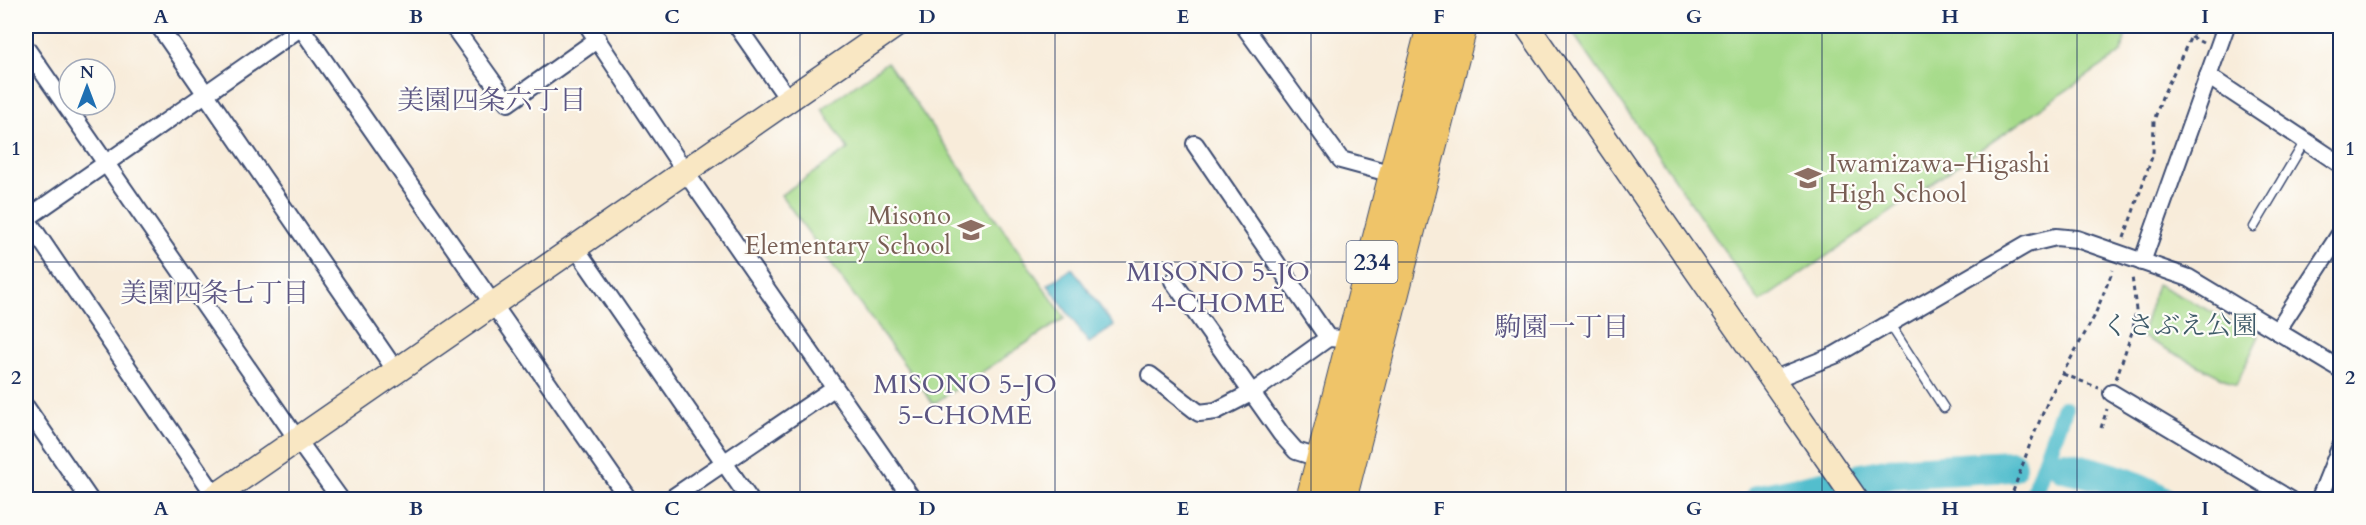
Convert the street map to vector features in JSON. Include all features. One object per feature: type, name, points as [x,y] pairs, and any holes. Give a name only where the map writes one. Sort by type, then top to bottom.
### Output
[{"type":"highway","name":"234","points":[[1408,178],[1433,26]]},
{"type":"highway","name":"234","points":[[1340,500],[1335,463],[1353,340],[1461,26]]},
{"type":"highway","name":"234","points":[[1312,500],[1335,463]]},
{"type":"street","points":[[159,26],[396,371]]},
{"type":"street","points":[[629,500],[492,304],[301,26],[26,219],[215,498],[297,439],[396,371],[492,304],[575,247],[684,170],[788,99],[883,29]]},
{"type":"street","points":[[453,26],[508,103],[593,32],[684,170],[913,500]]},
{"type":"street","points":[[737,26],[788,99]]},
{"type":"street","points":[[1244,26],[1341,160],[1408,178]]},
{"type":"street","points":[[1527,26],[1856,500]]},
{"type":"street","points":[[2139,260],[2226,26]]},
{"type":"street","points":[[26,48],[341,500]]},
{"type":"street","points":[[2208,76],[2340,164]]},
{"type":"street","points":[[1149,375],[1199,412],[1216,411],[1353,340],[1195,144]]},
{"type":"street","points":[[2277,331],[2340,234]]},
{"type":"street","points":[[1772,380],[1834,355],[2027,244],[2055,237],[2077,239],[2189,278],[2340,369]]},
{"type":"street","points":[[575,247],[750,500]]},
{"type":"street","points":[[1173,281],[1281,434],[1296,451],[1335,463]]},
{"type":"street","points":[[669,500],[834,388]]},
{"type":"street","points":[[2112,393],[2291,500]]},
{"type":"street","points":[[26,407],[90,500]]},
{"type":"street","points":[[2319,500],[2340,448]]},
{"type":"lane","points":[[2254,227],[2306,141]]},
{"type":"lane","points":[[1889,323],[1944,408]]},
{"type":"path","points":[[2010,500],[2030,444],[2063,374],[2094,317],[2153,154],[2156,115],[2196,26]]},
{"type":"path","points":[[2101,428],[2133,329],[2136,310],[2132,281],[2139,260]]},
{"type":"path","points":[[2063,374],[2112,393]]},
{"type":"green space","name":"Iwamizawa-Higashi High School","points":[[1568,26],[2121,26],[2126,32],[2122,52],[1760,302]]},
{"type":"green space","points":[[887,62],[1065,318],[933,404],[781,195],[848,149],[822,109]]},
{"type":"green space","name":"くさぶえ公園","points":[[2157,284],[2259,336],[2236,385],[2141,336]]},
{"type":"water","points":[[1072,268],[1114,326],[1089,343],[1048,285]]},
{"type":"waterway","points":[[2032,498],[2064,409]]},
{"type":"waterway","points":[[1760,500],[1891,473],[2011,466]]},
{"type":"waterway","points":[[2064,466],[2126,483],[2160,500]]},
{"type":"place","name":"Iwamizawa-Higashi High School","points":[[1808,178]]},
{"type":"place","name":"Misono Elementary School","points":[[971,230]]},
{"type":"district","name":"美園四条六丁目","points":[[492,100]]},
{"type":"district","name":"MISONO 5-JO 4-CHOME","points":[[1218,288]]},
{"type":"district","name":"美園四条七丁目","points":[[215,293]]},
{"type":"district","name":"駒園一丁目","points":[[1562,327]]},
{"type":"district","name":"MISONO 5-JO 5-CHOME","points":[[965,400]]}]
